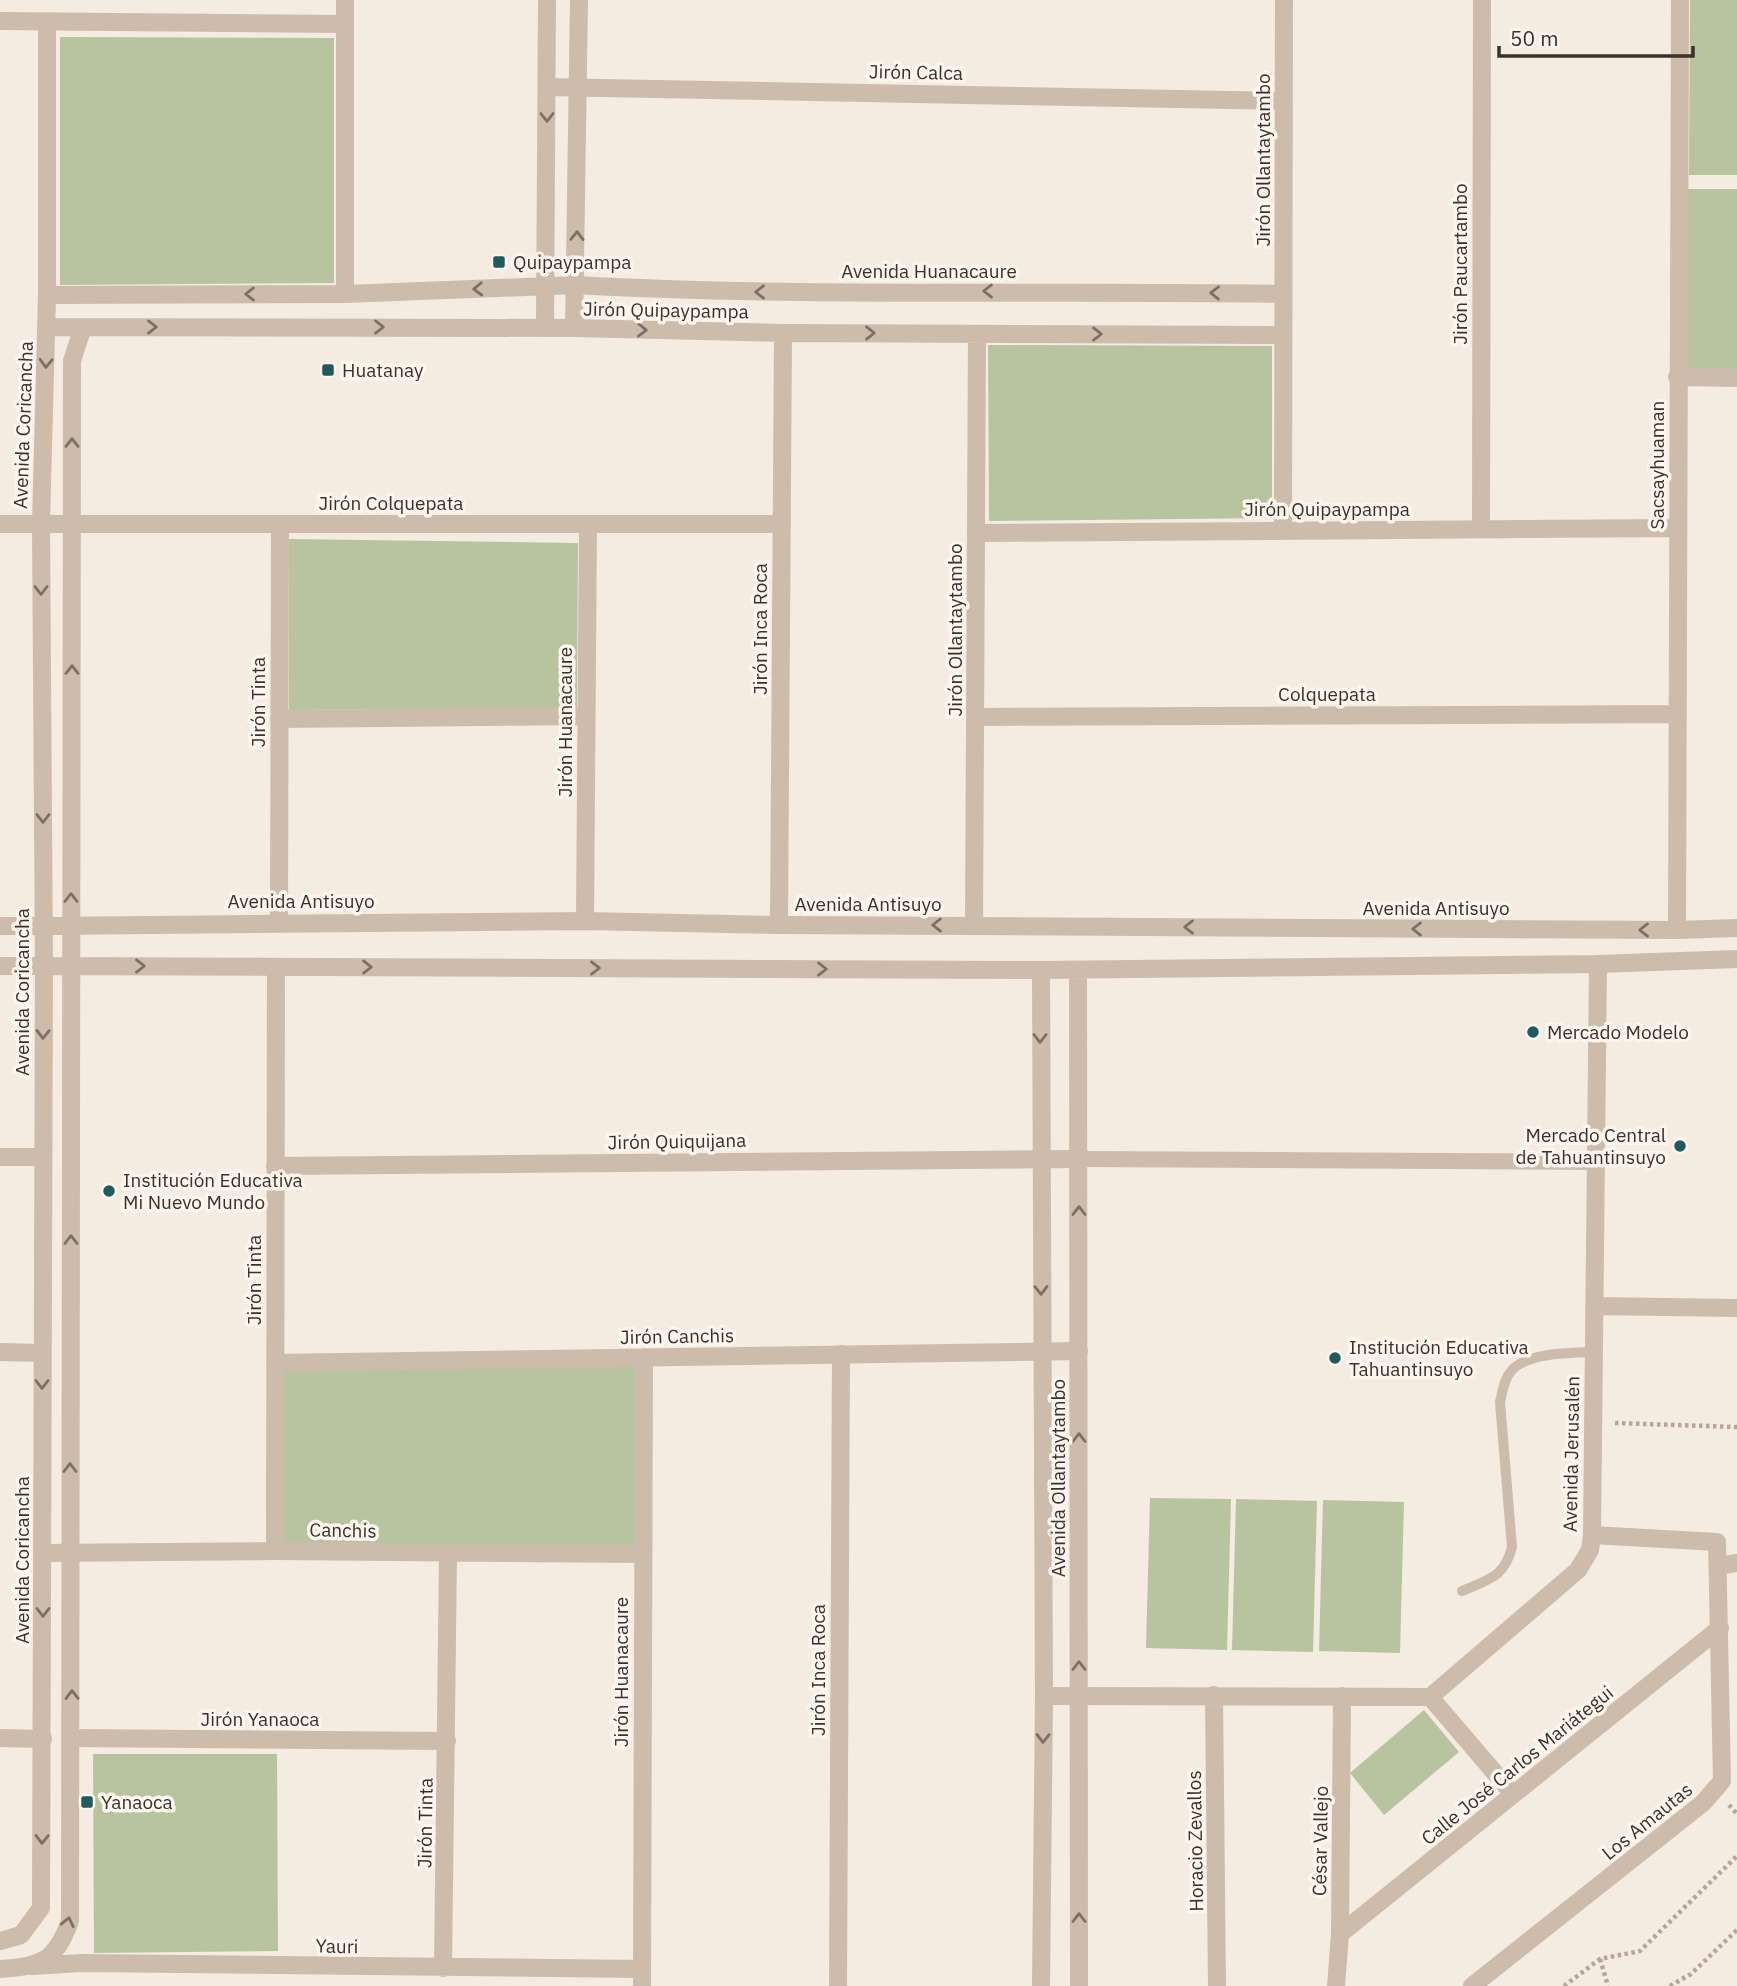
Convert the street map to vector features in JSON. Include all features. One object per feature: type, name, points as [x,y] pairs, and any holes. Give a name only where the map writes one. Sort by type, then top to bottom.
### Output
[{"type":"street","points":[[345,0],[345,294]]},
{"type":"street","points":[[545,328],[547,0]]},
{"type":"street","points":[[574,328],[579,0]]},
{"type":"street","name":"Jirón Ollantaytambo","points":[[1283,530],[1284,0]]},
{"type":"street","name":"Jirón Paucartambo","points":[[1481,529],[1482,0]]},
{"type":"street","name":"Sacsayhuaman","points":[[1678,930],[1677,377],[1680,0]]},
{"type":"street","points":[[0,21],[345,24]]},
{"type":"street","name":"Avenida Coricancha","points":[[0,1941],[21,1935],[41,1908],[41,1157],[44,926],[41,524],[47,327],[47,22]]},
{"type":"street","name":"Jirón Calca","points":[[547,87],[1284,101]]},
{"type":"street","name":"Avenida Huanacaure","points":[[546,287],[576,285],[684,291],[1283,294]]},
{"type":"street","points":[[47,295],[345,294],[546,287]]},
{"type":"street","name":"Jirón Quipaypampa","points":[[47,327],[574,328],[783,333],[1283,335]]},
{"type":"street","points":[[0,1969],[32,1966],[51,1957],[63,1941],[70,1921],[72,361],[83,327]]},
{"type":"street","name":"Jirón Inca Roca","points":[[779,925],[783,333]]},
{"type":"street","name":"Jirón Ollantaytambo","points":[[974,925],[977,334]]},
{"type":"street","points":[[1677,377],[1737,378]]},
{"type":"street","name":"Jirón Colquepata","points":[[0,524],[782,524]]},
{"type":"street","name":"Jirón Tinta","points":[[279,922],[280,524]]},
{"type":"street","name":"Jirón Huanacaure","points":[[586,921],[587,524]]},
{"type":"street","name":"Jirón Quipaypampa","points":[[976,533],[1678,528]]},
{"type":"street","name":"Colquepata","points":[[976,717],[1677,714]]},
{"type":"street","points":[[279,719],[586,716]]},
{"type":"street","name":"Avenida Antisuyo","points":[[0,926],[586,921],[779,925],[1678,930],[1737,928]]},
{"type":"street","points":[[0,966],[1078,970],[1598,964],[1737,959]]},
{"type":"street","name":"Avenida Jerusalén","points":[[1430,1697],[1577,1570],[1590,1550],[1598,964]]},
{"type":"street","name":"Jirón Tinta","points":[[275,1551],[276,967]]},
{"type":"street","name":"Avenida Ollantaytambo","points":[[1041,970],[1039,1159],[1044,1696],[1041,1986]]},
{"type":"street","name":"Avenida Ollantaytambo","points":[[1078,970],[1079,1986]]},
{"type":"street","points":[[0,1157],[41,1157]]},
{"type":"street","points":[[1079,1159],[1595,1162]]},
{"type":"street","name":"Jirón Quiquijana","points":[[275,1166],[1079,1159]]},
{"type":"street","points":[[1594,1306],[1737,1308]]},
{"type":"street","name":"Jirón Canchis","points":[[275,1363],[1079,1351]]},
{"type":"street","points":[[0,1352],[42,1353]]},
{"type":"street","name":"Jirón Inca Roca","points":[[838,1986],[841,1354]]},
{"type":"street","name":"Jirón Huanacaure","points":[[642,1978],[644,1357]]},
{"type":"street","name":"Los Amautas","points":[[1472,1986],[1716,1792],[1724,1771],[1717,1542],[1592,1535]]},
{"type":"street","name":"Canchis","points":[[42,1553],[275,1551],[643,1554]]},
{"type":"street","name":"Jirón Tinta","points":[[443,1968],[448,1552]]},
{"type":"street","points":[[1718,1566],[1737,1563]]},
{"type":"street","name":"Calle José Carlos Mariátegui","points":[[1340,1934],[1720,1628]]},
{"type":"street","name":"Horacio Zevallos","points":[[1214,1695],[1217,1986]]},
{"type":"street","points":[[1044,1696],[1430,1697],[1513,1794]]},
{"type":"street","name":"César Vallejo","points":[[1336,1986],[1340,1934],[1342,1696]]},
{"type":"street","points":[[0,1738],[43,1739]]},
{"type":"street","name":"Jirón Yanaoca","points":[[72,1738],[447,1741]]},
{"type":"street","name":"Yauri","points":[[32,1966],[80,1963],[443,1968],[642,1978]]},
{"type":"lane","points":[[1462,1591],[1499,1575],[1507,1564],[1512,1547],[1500,1402],[1505,1380],[1514,1368],[1527,1361],[1569,1353],[1594,1352]]},
{"type":"path","points":[[1593,1422],[1737,1427]]},
{"type":"path","points":[[1564,1986],[1600,1959],[1640,1951],[1737,1856]]},
{"type":"path","points":[[1670,1986],[1691,1974],[1737,1930]]},
{"type":"path","points":[[1600,1959],[1608,1986]]},
{"type":"green space","points":[[1690,0],[1737,0],[1737,175],[1689,175]]},
{"type":"green space","points":[[60,37],[334,38],[334,283],[60,285]]},
{"type":"green space","points":[[1687,189],[1737,189],[1737,370],[1687,370]]},
{"type":"green space","points":[[988,345],[1272,346],[1272,518],[989,521]]},
{"type":"green space","points":[[289,539],[578,543],[577,708],[289,710]]},
{"type":"green space","points":[[637,1363],[636,1548],[281,1544],[281,1369]]},
{"type":"green space","points":[[1150,1498],[1231,1499],[1227,1650],[1146,1648]]},
{"type":"green space","points":[[1236,1499],[1317,1501],[1313,1652],[1232,1650]]},
{"type":"green space","points":[[1323,1500],[1404,1502],[1400,1653],[1319,1651]]},
{"type":"green space","points":[[1424,1710],[1459,1752],[1384,1815],[1350,1773]]},
{"type":"green space","points":[[93,1754],[277,1754],[278,1951],[94,1953]]},
{"type":"place","name":"Quipaypampa","points":[[499,262]]},
{"type":"place","name":"Huatanay","points":[[328,370]]},
{"type":"place","name":"Mercado Modelo","points":[[1533,1032]]},
{"type":"place","name":"Mercado Central de Tahuantinsuyo","points":[[1680,1146]]},
{"type":"place","name":"Institución Educativa Mi Nuevo Mundo","points":[[109,1191]]},
{"type":"place","name":"Institución Educativa Tahuantinsuyo","points":[[1335,1358]]},
{"type":"place","name":"Yanaoca","points":[[87,1802]]}]
